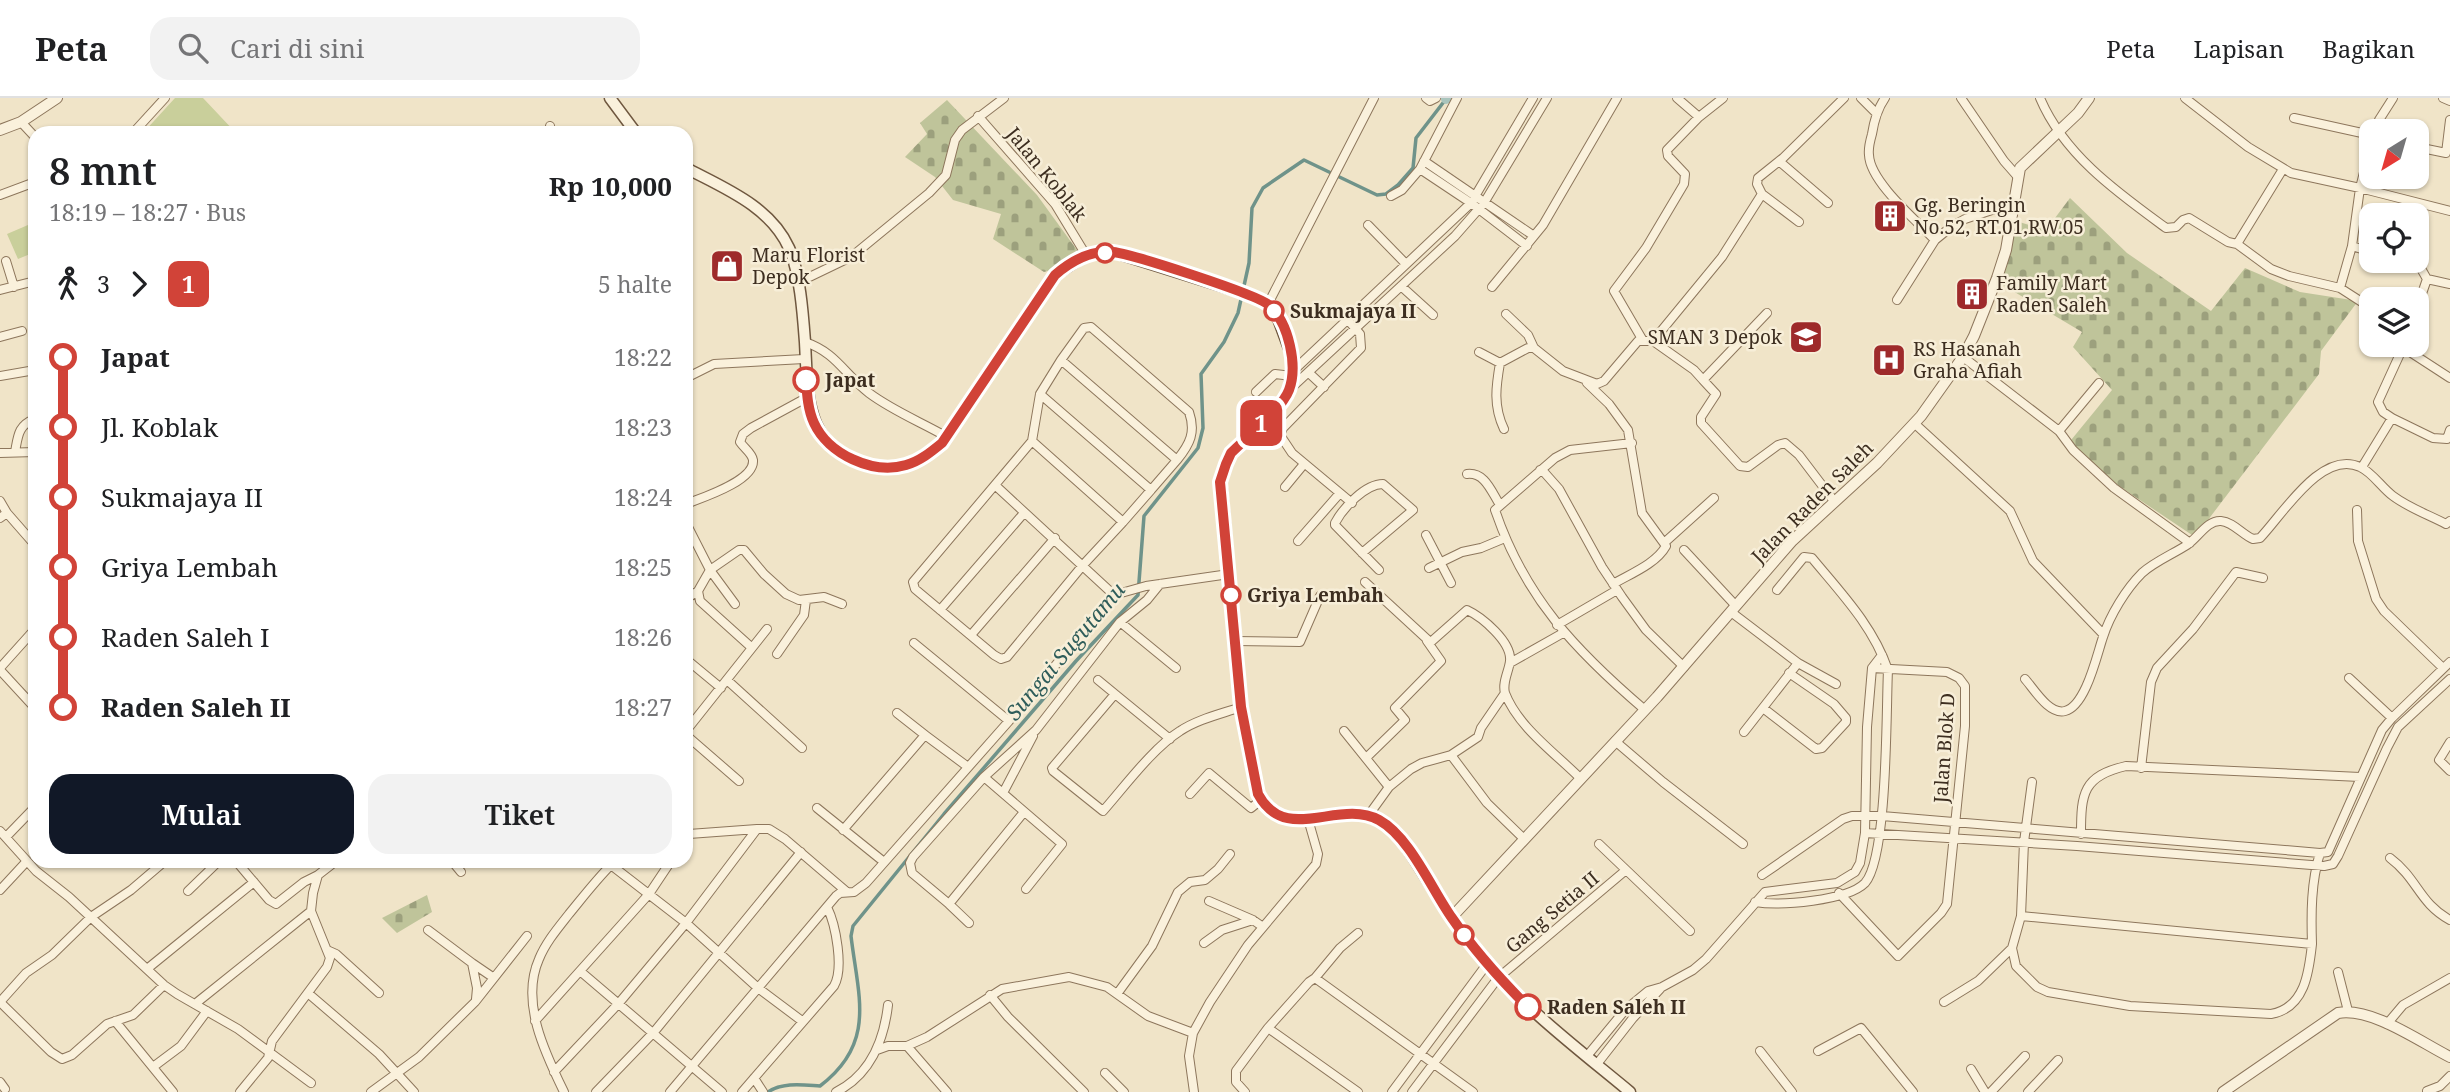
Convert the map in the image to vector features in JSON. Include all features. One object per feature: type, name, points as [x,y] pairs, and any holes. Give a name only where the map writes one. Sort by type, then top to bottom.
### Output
[{"type":"main road","points":[[610,98],[631,126]]},
{"type":"main road","points":[[693,172],[728,189],[766,216],[779,230],[790,250],[797,283],[805,342],[808,397],[815,424],[835,449],[864,463],[882,468],[908,465],[933,451],[947,438],[1055,275],[1086,255],[1113,252],[1222,285],[1268,304],[1282,324],[1293,359],[1289,390],[1283,401],[1231,453],[1220,482],[1241,707],[1258,794],[1279,816],[1292,820],[1349,814],[1368,816],[1391,829],[1406,846],[1451,918],[1499,978],[1528,1008],[1630,1092]]},
{"type":"street","points":[[0,130],[21,122],[57,98]]},
{"type":"street","points":[[139,126],[165,98]]},
{"type":"street","points":[[797,283],[850,257],[929,193],[946,175],[955,141],[962,130],[1004,98]]},
{"type":"street","points":[[1268,304],[1374,98]]},
{"type":"street","points":[[1426,98],[1436,98]]},
{"type":"street","points":[[1391,196],[1402,190],[1422,165],[1457,98]]},
{"type":"street","points":[[1256,392],[1275,374],[1292,373],[1473,199],[1533,98]]},
{"type":"street","points":[[1289,390],[1455,236],[1482,206],[1547,98]]},
{"type":"street","points":[[1492,286],[1543,225],[1617,98]]},
{"type":"street","points":[[1677,98],[1699,117]]},
{"type":"street","points":[[1642,339],[1614,291],[1646,248],[1684,184],[1685,174],[1668,156],[1667,150],[1699,117],[1723,98]]},
{"type":"street","points":[[1799,222],[1762,194],[1757,184],[1758,178],[1844,98]]},
{"type":"street","points":[[1861,98],[1877,114]]},
{"type":"street","points":[[1885,98],[1877,114],[1869,157],[1879,180],[1935,240]]},
{"type":"street","points":[[1961,98],[2018,177]]},
{"type":"street","points":[[2039,98],[2047,117],[2086,164],[2166,228],[2176,227],[2183,220],[2189,219],[2228,242],[2237,244],[2271,269],[2340,288],[2359,301]]},
{"type":"street","name":"Jalan Raden Saleh","points":[[1451,918],[1684,667],[1792,541],[1877,463],[1936,396],[1974,336],[1997,278],[2006,250],[2020,168],[2078,113],[2090,98]]},
{"type":"street","points":[[2185,98],[2248,147],[2283,169],[2307,178],[2359,188]]},
{"type":"street","points":[[2380,119],[2393,98]]},
{"type":"street","points":[[2443,98],[2450,101]]},
{"type":"street","name":"Jalan Koblak","points":[[978,116],[1055,204],[1086,255]]},
{"type":"street","points":[[2294,118],[2359,132]]},
{"type":"street","points":[[2429,149],[2446,153],[2450,120]]},
{"type":"street","points":[[21,122],[28,130]]},
{"type":"street","points":[[1779,161],[1828,202]]},
{"type":"street","points":[[1422,165],[1473,199],[1527,246]]},
{"type":"street","points":[[2237,244],[2283,169]]},
{"type":"street","points":[[0,195],[28,185]]},
{"type":"street","points":[[2340,288],[2351,246],[2360,189]]},
{"type":"street","points":[[2364,189],[2450,211]]},
{"type":"street","points":[[1653,341],[1722,257],[1762,194]]},
{"type":"street","points":[[1482,206],[1534,236]]},
{"type":"street","points":[[1897,300],[1935,240],[1965,219],[1998,208],[2014,207]]},
{"type":"street","points":[[1368,225],[1405,263]]},
{"type":"street","points":[[2351,246],[2359,248]]},
{"type":"street","points":[[6,261],[14,287]]},
{"type":"street","points":[[2424,273],[2427,279],[2450,284]]},
{"type":"street","points":[[2424,287],[2427,279]]},
{"type":"street","points":[[0,290],[28,283]]},
{"type":"street","points":[[1401,286],[1433,315]]},
{"type":"street","points":[[1703,380],[1768,313]]},
{"type":"street","points":[[1506,314],[1528,335],[1534,348],[1563,371],[1584,381],[1609,404],[1623,422],[1632,443],[1643,513],[1665,546],[1660,555],[1510,663]]},
{"type":"street","points":[[1347,319],[1362,339],[1362,348],[1283,428],[1280,435],[1292,453],[1352,503]]},
{"type":"street","points":[[1089,326],[1169,393],[1189,412],[1193,424],[1190,444],[1178,460],[1083,565],[1007,657],[1001,659],[915,589],[913,582],[1032,441],[1040,394],[1084,328],[1089,326]]},
{"type":"street","points":[[0,337],[22,331]]},
{"type":"street","points":[[1584,381],[1601,383],[1634,345],[1642,339],[1653,341],[1694,370],[1716,394],[1701,417],[1701,423],[1740,466],[1748,467],[1778,445],[1785,443],[1799,455],[1834,501]]},
{"type":"street","points":[[805,342],[826,351],[856,382],[884,404],[947,438]]},
{"type":"street","points":[[1500,363],[1528,348],[1534,348]]},
{"type":"street","points":[[1479,352],[1500,363]]},
{"type":"street","points":[[1963,357],[2059,431],[2094,471],[2190,543]]},
{"type":"street","points":[[2399,357],[2378,402],[2383,412],[2433,438],[2447,439],[2450,430]]},
{"type":"street","points":[[2418,357],[2450,378]]},
{"type":"street","points":[[693,374],[714,364],[804,359]]},
{"type":"street","points":[[1061,360],[1178,460]]},
{"type":"street","points":[[1500,363],[1495,393],[1498,416],[1504,429]]},
{"type":"street","points":[[0,376],[28,371]]},
{"type":"street","points":[[1309,373],[1324,387]]},
{"type":"street","points":[[2059,431],[2099,383]]},
{"type":"street","points":[[1040,394],[1151,490]]},
{"type":"street","points":[[693,502],[723,490],[744,476],[754,461],[740,442],[743,434],[808,397]]},
{"type":"street","points":[[2362,467],[2392,418]]},
{"type":"street","points":[[15,452],[19,428],[28,421]]},
{"type":"street","points":[[1914,423],[2010,511],[2033,561],[2103,634]]},
{"type":"street","points":[[1032,441],[1124,522]]},
{"type":"street","points":[[1497,508],[1540,470],[1570,450],[1632,443]]},
{"type":"street","points":[[0,453],[28,452]]},
{"type":"street","points":[[2025,679],[2050,707],[2063,711],[2069,709],[2083,693],[2091,676],[2103,634],[2119,603],[2143,573],[2190,543],[2208,526],[2218,521],[2227,523],[2253,540],[2260,538],[2304,487],[2331,466],[2343,463],[2362,467],[2392,496],[2446,524],[2450,521]]},
{"type":"street","points":[[1285,487],[1304,464]]},
{"type":"street","points":[[1540,470],[1559,489],[1615,587],[1646,630],[1684,667]]},
{"type":"street","points":[[1467,474],[1475,473],[1482,477],[1497,508],[1505,538],[1524,574],[1560,629],[1602,674],[1645,710]]},
{"type":"street","points":[[1379,570],[1335,526],[1335,520],[1374,484],[1383,484],[1421,519]]},
{"type":"street","points":[[996,486],[1117,594]]},
{"type":"street","points":[[1298,541],[1340,493]]},
{"type":"street","points":[[1664,542],[1714,498]]},
{"type":"street","points":[[0,501],[4,515],[28,538]]},
{"type":"street","points":[[1362,552],[1413,510]]},
{"type":"street","points":[[1762,875],[1852,816],[1882,816],[2328,852],[2382,730],[2447,665],[2384,611],[2376,599],[2357,541],[2357,510]]},
{"type":"street","points":[[940,610],[1024,513]]},
{"type":"street","points":[[1426,535],[1451,583]]},
{"type":"street","points":[[693,537],[710,570],[735,604]]},
{"type":"street","points":[[971,635],[1055,538]]},
{"type":"street","points":[[1429,568],[1462,552],[1505,538]]},
{"type":"street","points":[[693,594],[698,591],[710,570],[739,550],[744,550],[786,594],[799,600],[824,597],[842,604]]},
{"type":"street","points":[[1684,550],[1734,609],[1798,663],[1836,684]]},
{"type":"street","points":[[1755,902],[1767,904],[1840,895],[1856,890],[1868,879],[1874,868],[1882,816],[1888,670],[1882,655],[1867,626],[1812,558],[1804,557],[1777,590]]},
{"type":"street","points":[[2141,768],[2151,682],[2157,668],[2193,629],[2236,572],[2263,578]]},
{"type":"street","points":[[670,1092],[835,896],[854,892],[866,883],[1117,594],[1146,586],[1229,574]]},
{"type":"street","points":[[1365,582],[1427,641],[1441,661],[1395,708],[1405,720],[1366,758]]},
{"type":"street","points":[[969,923],[912,873],[910,863],[984,777],[1036,730],[1120,622],[1147,600],[1160,584]]},
{"type":"street","points":[[698,591],[704,606],[751,648]]},
{"type":"street","points":[[1235,641],[1300,642],[1320,596]]},
{"type":"street","points":[[777,654],[804,615],[806,600]]},
{"type":"street","points":[[1427,641],[1432,641],[1464,611],[1470,610],[1501,637],[1509,648],[1510,663],[1504,686],[1505,693],[1527,725],[1580,778]]},
{"type":"street","points":[[1120,622],[1176,668]]},
{"type":"street","points":[[693,724],[766,629]]},
{"type":"street","points":[[28,637],[0,669],[28,700]]},
{"type":"street","points":[[914,643],[1009,720]]},
{"type":"street","points":[[1587,1056],[1625,1010],[1648,991],[1662,987],[1693,970],[1706,959],[1765,892],[1837,883],[1855,872],[1860,863],[1865,833],[1867,715],[1872,668],[1882,655]]},
{"type":"street","points":[[1744,732],[1798,663]]},
{"type":"street","points":[[693,665],[720,688]]},
{"type":"street","points":[[1872,668],[1888,670]]},
{"type":"street","name":"Jalan Blok D","points":[[1840,895],[1898,956],[1945,910],[1965,726],[1965,686],[1959,678],[1947,672],[1888,670]]},
{"type":"street","points":[[1763,708],[1816,749],[1822,748],[1846,722],[1846,718],[1834,704],[1789,673]]},
{"type":"street","points":[[2349,678],[2392,718]]},
{"type":"street","points":[[1865,833],[2024,842],[2316,866],[2333,864],[2399,727],[2450,679]]},
{"type":"street","points":[[727,680],[802,748]]},
{"type":"street","points":[[1098,680],[1170,739]]},
{"type":"street","points":[[1368,816],[1389,788],[1411,769],[1451,755],[1478,737],[1481,728],[1505,693]]},
{"type":"street","points":[[1115,694],[1054,765],[1053,771],[1103,811],[1143,765],[1178,732],[1241,707]]},
{"type":"street","points":[[897,713],[968,767]]},
{"type":"street","points":[[1003,793],[1036,730]]},
{"type":"street","points":[[1344,731],[1389,788]]},
{"type":"street","points":[[843,830],[925,735]]},
{"type":"street","points":[[693,739],[739,781]]},
{"type":"street","points":[[1615,741],[1743,844]]},
{"type":"street","points":[[2450,742],[2440,760],[2450,771]]},
{"type":"street","points":[[1451,755],[1487,803],[1524,839]]},
{"type":"street","points":[[2081,834],[2086,789],[2093,778],[2126,766],[2360,777]]},
{"type":"street","points":[[1191,794],[1209,773],[1251,808],[1261,800]]},
{"type":"street","points":[[984,777],[1062,844],[1026,889]]},
{"type":"street","points":[[2032,782],[2024,842],[2021,916],[2012,948],[2016,966],[2037,988],[2048,992],[2130,1006],[2264,1014],[2283,1010],[2304,988],[2309,972],[2311,914],[2320,853]]},
{"type":"street","points":[[817,808],[884,862]]},
{"type":"street","points":[[949,904],[1024,812]]},
{"type":"street","points":[[0,890],[27,862],[3,834],[28,813]]},
{"type":"street","points":[[1194,1092],[1189,1056],[1193,1033],[1224,981],[1263,927],[1316,864],[1318,853],[1308,819]]},
{"type":"street","points":[[554,1072],[618,1003],[686,923],[757,829]]},
{"type":"street","points":[[693,835],[769,829],[801,852],[847,892]]},
{"type":"street","name":"Gang Setia II","points":[[1599,844],[1690,931]]},
{"type":"street","points":[[2332,846],[2338,856]]},
{"type":"street","points":[[596,1092],[654,1032],[801,852]]},
{"type":"street","points":[[1117,994],[1152,946],[1181,888],[1191,882],[1205,880],[1230,854]]},
{"type":"street","points":[[2390,858],[2407,873],[2428,904],[2450,920]]},
{"type":"street","points":[[34,868],[164,985],[269,1051],[311,1083]]},
{"type":"street","points":[[157,868],[131,891],[91,917],[52,955],[26,973],[0,1002],[51,1052],[62,1059],[72,1055],[102,1027],[133,1015],[164,985]]},
{"type":"street","points":[[188,891],[212,868]]},
{"type":"street","points":[[242,868],[269,900],[276,904],[304,881],[327,868]]},
{"type":"street","points":[[458,868],[461,872]]},
{"type":"street","points":[[564,1092],[535,1021],[533,986],[538,960],[558,929],[611,868]]},
{"type":"street","points":[[620,868],[758,988],[802,1021]]},
{"type":"street","points":[[535,1021],[649,894],[666,868]]},
{"type":"street","name":"Gang Setia II","points":[[1412,1092],[1499,978],[1626,870]]},
{"type":"street","points":[[240,1092],[268,1058],[272,1041],[327,967],[330,958],[311,911],[318,875]]},
{"type":"street","points":[[147,969],[254,882]]},
{"type":"street","points":[[1837,883],[1840,895]]},
{"type":"street","points":[[1765,892],[1767,904]]},
{"type":"street","points":[[1209,901],[1263,927]]},
{"type":"street","points":[[742,1092],[756,1079],[839,977],[834,925],[827,907]]},
{"type":"street","points":[[195,1004],[311,911]]},
{"type":"street","points":[[2021,916],[2312,944]]},
{"type":"street","points":[[1204,943],[1222,930],[1253,920]]},
{"type":"street","points":[[428,930],[494,978]]},
{"type":"street","points":[[1245,1092],[1236,1082],[1236,1071],[1268,1028],[1340,948],[1358,933]]},
{"type":"street","points":[[371,1092],[419,1057],[475,1002],[527,936]]},
{"type":"street","points":[[1944,1002],[1978,981],[2012,948]]},
{"type":"street","points":[[327,950],[336,954],[379,993]]},
{"type":"street","points":[[472,963],[477,988],[475,1002]]},
{"type":"street","points":[[1392,1092],[1487,964]]},
{"type":"street","points":[[580,971],[722,1092]]},
{"type":"street","points":[[2338,972],[2348,1011]]},
{"type":"street","points":[[877,1050],[888,1046],[907,1046],[927,1037],[1002,989],[1069,977],[1107,987],[1149,1016],[1193,1033]]},
{"type":"street","points":[[1315,978],[1474,1092]]},
{"type":"street","points":[[2387,1024],[2403,1005],[2450,978]]},
{"type":"street","points":[[1597,1064],[1633,1018],[1662,987]]},
{"type":"street","points":[[309,994],[353,1030],[414,1092]]},
{"type":"street","points":[[990,995],[1008,1017],[1084,1092]]},
{"type":"street","points":[[835,1092],[853,1080],[877,1050],[885,1029],[888,1005]]},
{"type":"street","points":[[153,1068],[183,1045],[207,1011]]},
{"type":"street","points":[[2223,1092],[2338,1013],[2348,1011],[2374,1018],[2450,1058]]},
{"type":"street","points":[[115,1021],[173,1092]]},
{"type":"street","points":[[1268,1028],[1357,1092]]},
{"type":"street","points":[[1818,1051],[1861,1028],[1913,1092]]},
{"type":"street","points":[[907,1046],[947,1092]]},
{"type":"street","points":[[1760,1051],[1792,1092]]},
{"type":"street","points":[[1991,1092],[2025,1056]]},
{"type":"street","points":[[2028,1092],[2058,1060]]},
{"type":"street","points":[[1971,1069],[1985,1092]]},
{"type":"street","points":[[1105,1073],[1124,1092]]},
{"type":"street","points":[[2427,1091],[2440,1086],[2450,1076]]},
{"type":"street","points":[[756,1079],[763,1092]]},
{"type":"green space","points":[[175,98],[203,98],[229,126],[149,126]]},
{"type":"green space","points":[[947,100],[1037,195],[1085,261],[1044,272],[993,239],[1001,214],[953,200],[935,177],[905,157],[927,134],[920,123]]},
{"type":"green space","points":[[2070,198],[2127,253],[2211,311],[2245,268],[2300,292],[2358,301],[2321,351],[2319,374],[2195,537],[2107,478],[2067,445],[2112,390],[2073,347],[2082,332],[2001,284],[2016,221],[2046,230]]},
{"type":"green space","points":[[28,225],[28,255],[18,259],[7,234]]},
{"type":"green space","points":[[427,895],[432,912],[397,933],[382,918]]},
{"type":"waterway","name":"Sungai Sugutamu","points":[[768,1092],[787,1085],[820,1086],[838,1070],[850,1053],[860,1017],[851,936],[853,926],[944,814],[1076,661],[1138,595],[1144,516],[1198,448],[1203,428],[1201,374],[1224,342],[1238,313],[1249,263],[1252,208],[1263,188],[1304,160],[1377,195],[1386,194],[1413,168],[1416,138],[1446,99]]},
{"type":"bus line","name":"1","points":[[806,380],[815,424],[835,449],[864,463],[882,468],[896,467],[922,458],[942,443],[1055,275],[1086,255],[1113,252],[1222,285],[1268,304],[1282,324],[1293,359],[1289,390],[1283,401],[1231,453],[1220,482],[1241,707],[1258,794],[1266,806],[1279,816],[1292,820],[1349,814],[1368,816],[1391,829],[1406,846],[1451,918],[1477,952],[1528,1007]]},
{"type":"place","name":"Gg. Beringin No.52, RT.01,RW.05","points":[[1890,216]]},
{"type":"place","name":"Maru Florist Depok","points":[[727,266]]},
{"type":"place","name":"Family Mart Raden Saleh","points":[[1972,294]]},
{"type":"place","name":"Sukmajaya II","points":[[1274,311]]},
{"type":"place","name":"SMAN 3 Depok","points":[[1806,337]]},
{"type":"place","name":"RS Hasanah Graha Afiah","points":[[1889,360]]},
{"type":"place","name":"Japat","points":[[806,380]]},
{"type":"place","name":"Griya Lembah","points":[[1231,595]]},
{"type":"place","name":"Raden Saleh II","points":[[1528,1007]]}]
